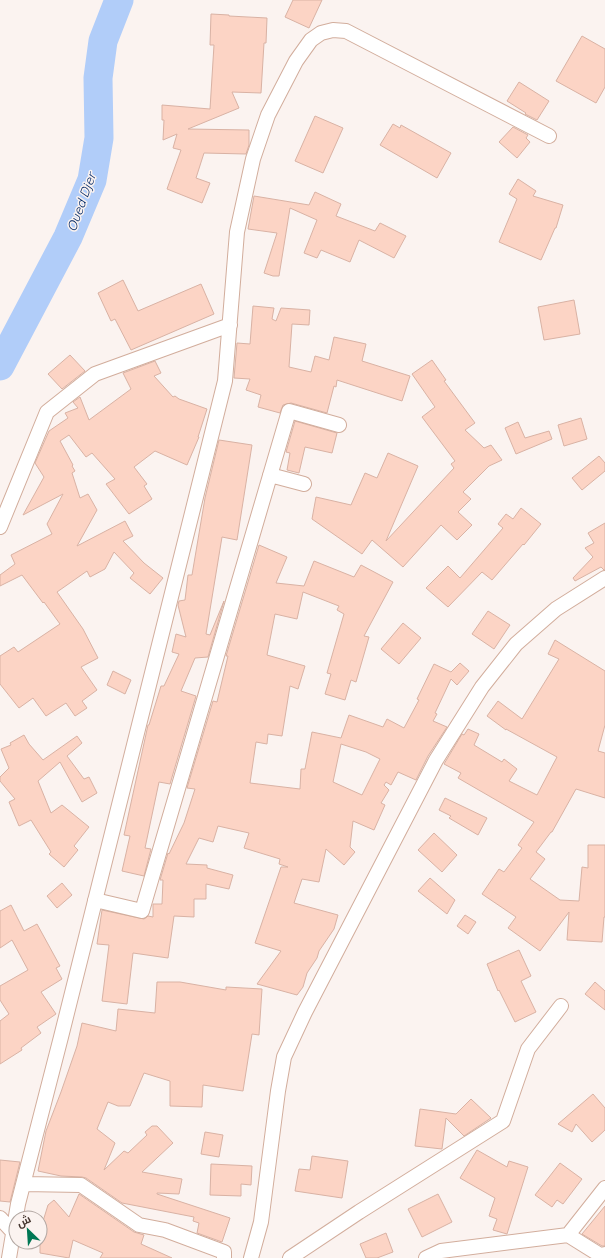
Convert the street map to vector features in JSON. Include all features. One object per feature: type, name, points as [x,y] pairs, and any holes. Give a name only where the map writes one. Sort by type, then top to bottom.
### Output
[{"type":"street","points":[[18,1210],[225,381],[237,232],[253,159],[268,115],[296,61],[311,40],[321,32],[333,30],[346,31],[549,136]]},
{"type":"street","points":[[0,527],[47,412],[95,374],[230,325]]},
{"type":"street","points":[[95,900],[142,912],[289,411],[339,425]]},
{"type":"street","points":[[270,475],[304,484]]},
{"type":"street","points":[[251,1258],[261,1222],[278,1091],[284,1057],[305,1012],[436,760],[482,687],[516,644],[556,609],[605,578]]},
{"type":"street","points":[[290,1258],[365,1208],[503,1121],[528,1049],[561,1006]]},
{"type":"street","points":[[24,1184],[81,1185],[139,1225],[164,1230],[224,1252],[224,1258]]},
{"type":"street","points":[[568,1235],[605,1188]]},
{"type":"street","points":[[0,1218],[8,1227]]},
{"type":"street","points":[[426,1258],[441,1251],[568,1235],[600,1255],[605,1254]]},
{"type":"building","points":[[293,0],[322,0],[309,28],[285,17]]},
{"type":"building","points":[[211,14],[267,18],[266,43],[264,43],[261,93],[232,92],[239,108],[188,129],[249,130],[249,145],[246,154],[204,153],[196,178],[210,183],[202,203],[167,189],[181,150],[173,148],[177,134],[163,140],[164,120],[162,120],[162,105],[210,109],[214,45],[210,45]]},
{"type":"building","points":[[582,36],[605,49],[605,87],[596,103],[556,81]]},
{"type":"building","points":[[519,82],[549,101],[537,120],[525,114],[526,113],[507,101]]},
{"type":"building","points":[[315,116],[343,128],[323,173],[295,161]]},
{"type":"building","points":[[393,124],[400,128],[401,125],[451,153],[437,178],[380,145]]},
{"type":"building","points":[[513,127],[528,135],[526,138],[530,142],[517,158],[499,142]]},
{"type":"building","points":[[518,179],[536,191],[533,196],[563,205],[556,228],[541,260],[499,242],[517,199],[509,194]]},
{"type":"building","points":[[315,192],[341,204],[336,216],[375,231],[380,223],[406,236],[394,258],[359,240],[350,262],[321,250],[317,258],[304,253],[317,220],[290,208],[279,276],[264,273],[277,233],[248,229],[254,196],[309,205]]},
{"type":"building","points":[[123,280],[138,311],[201,284],[214,314],[131,350],[115,319],[111,321],[98,293]]},
{"type":"building","points":[[574,300],[580,334],[544,340],[538,307]]},
{"type":"building","points":[[253,306],[274,308],[272,319],[276,321],[281,308],[310,310],[309,325],[292,324],[289,367],[311,372],[315,356],[329,360],[334,337],[366,344],[362,361],[410,376],[402,401],[337,380],[327,413],[291,403],[283,405],[280,413],[258,407],[261,395],[246,390],[250,379],[234,378],[237,343],[250,344]]},
{"type":"building","points":[[70,355],[85,371],[62,389],[48,374]]},
{"type":"building","points":[[432,360],[446,380],[444,381],[475,423],[465,430],[484,448],[491,445],[502,460],[489,466],[463,492],[471,499],[458,512],[472,525],[457,540],[441,525],[403,567],[372,540],[362,554],[312,519],[316,497],[351,505],[365,473],[377,478],[388,453],[418,466],[386,541],[454,468],[451,464],[455,461],[422,417],[435,407],[412,374]]},
{"type":"building","points":[[155,361],[161,373],[154,376],[173,397],[175,396],[179,399],[207,409],[199,437],[187,465],[155,451],[134,467],[147,484],[144,486],[152,499],[129,514],[106,484],[115,479],[92,453],[86,457],[69,435],[60,441],[73,465],[72,466],[75,471],[72,473],[80,498],[88,494],[97,510],[77,546],[125,521],[133,536],[123,541],[144,563],[163,578],[150,594],[130,578],[134,573],[114,552],[105,569],[90,577],[87,571],[57,592],[83,629],[98,658],[81,667],[97,690],[82,701],[87,708],[75,716],[66,703],[46,716],[33,698],[19,708],[0,684],[0,656],[14,647],[18,652],[60,624],[22,575],[0,586],[0,575],[15,564],[11,555],[52,534],[47,524],[63,494],[23,515],[44,477],[35,463],[49,431],[68,418],[65,413],[78,408],[73,402],[80,397],[89,420],[131,389],[123,373]]},
{"type":"building","points":[[581,418],[587,439],[564,446],[558,425]]},
{"type":"building","points":[[295,421],[337,433],[332,453],[305,447],[299,473],[287,470],[290,453],[286,452]]},
{"type":"building","points":[[518,422],[525,438],[549,431],[552,439],[516,454],[505,428]]},
{"type":"building","points":[[219,440],[252,445],[237,540],[222,537],[206,634],[210,635],[224,601],[208,657],[195,658],[181,691],[196,696],[170,784],[159,782],[145,848],[151,849],[144,876],[122,871],[130,836],[124,835],[148,725],[161,686],[164,686],[179,654],[172,652],[176,634],[186,637],[178,605],[179,601],[185,600],[188,575],[192,575],[205,498]]},
{"type":"building","points":[[599,456],[605,463],[605,471],[582,490],[572,478]]},
{"type":"building","points":[[521,508],[541,524],[492,580],[482,572],[448,607],[426,588],[448,566],[460,578],[503,528],[498,524],[506,514],[513,519]]},
{"type":"building","points":[[605,523],[605,570],[601,567],[575,581],[573,578],[593,557],[585,548],[594,543],[588,533]]},
{"type":"building","points":[[259,545],[287,557],[276,583],[304,586],[314,561],[354,577],[361,565],[393,582],[364,636],[369,637],[356,682],[351,680],[345,700],[325,694],[331,674],[327,673],[344,614],[337,610],[339,606],[303,592],[297,619],[275,614],[267,655],[305,666],[298,689],[290,686],[282,736],[268,734],[267,744],[256,742],[250,783],[300,789],[301,769],[305,769],[312,732],[341,738],[349,715],[383,727],[387,719],[404,728],[419,700],[417,699],[434,664],[451,672],[460,663],[469,671],[457,685],[451,679],[435,713],[437,714],[433,721],[447,727],[428,756],[416,780],[398,772],[391,785],[386,782],[384,785],[389,790],[381,803],[385,805],[374,830],[353,821],[350,847],[355,852],[344,865],[326,849],[319,882],[302,879],[294,903],[338,915],[334,929],[319,951],[317,958],[307,973],[303,987],[297,995],[257,984],[281,951],[255,943],[281,867],[288,867],[279,864],[280,859],[244,848],[249,833],[218,826],[213,842],[199,838],[186,864],[207,865],[207,868],[233,875],[229,889],[206,884],[206,899],[194,899],[194,917],[174,916],[168,958],[133,953],[127,1004],[102,1001],[109,945],[97,944],[102,910],[144,919],[148,916],[153,917],[153,904],[162,904],[163,880],[160,880],[168,853],[169,854],[184,823],[195,789],[187,788],[213,701],[217,702],[228,656],[226,656]],"holes":[[[341,744],[366,752],[380,759],[362,795],[333,782]]]},
{"type":"building","points":[[488,611],[510,625],[494,649],[472,634]]},
{"type":"building","points":[[403,623],[421,638],[399,664],[381,649]]},
{"type":"building","points":[[555,640],[605,671],[605,725],[598,751],[605,753],[605,798],[576,789],[552,832],[536,852],[545,859],[530,879],[560,900],[579,901],[582,867],[588,868],[588,845],[605,845],[605,917],[602,942],[567,940],[569,912],[540,951],[508,928],[516,917],[482,894],[499,869],[504,872],[522,848],[518,845],[534,822],[458,778],[461,773],[444,764],[462,734],[464,735],[468,729],[479,734],[474,745],[502,762],[504,759],[517,769],[509,781],[537,795],[557,757],[506,730],[487,716],[498,701],[522,719],[559,659],[548,654]]},
{"type":"building","points":[[113,671],[131,680],[125,694],[107,685]]},
{"type":"building","points":[[24,735],[29,744],[43,760],[77,736],[82,743],[67,756],[84,779],[89,777],[97,793],[82,802],[60,762],[38,781],[51,813],[62,805],[89,827],[74,846],[78,850],[64,867],[49,854],[51,852],[31,820],[19,826],[9,802],[15,799],[0,781],[0,777],[9,768],[1,749],[11,745],[10,743]]},
{"type":"building","points":[[445,798],[487,818],[478,835],[449,818],[451,816],[439,810]]},
{"type":"building","points":[[434,833],[457,855],[442,872],[418,850]]},
{"type":"building","points":[[430,878],[455,900],[447,914],[418,891]]},
{"type":"building","points":[[62,883],[72,895],[57,908],[47,896]]},
{"type":"building","points":[[11,905],[24,931],[37,924],[60,966],[56,968],[62,979],[41,992],[56,1014],[37,1027],[41,1033],[21,1048],[22,1050],[0,1064],[0,1021],[9,1014],[0,1000],[0,986],[28,970],[12,940],[0,948],[0,911]]},
{"type":"building","points":[[465,915],[476,922],[468,934],[457,926]]},
{"type":"building","points":[[519,950],[531,976],[521,981],[536,1012],[515,1022],[499,990],[498,991],[487,964]]},
{"type":"building","points":[[157,982],[180,982],[226,990],[226,987],[262,989],[259,1035],[252,1034],[243,1091],[203,1085],[202,1107],[170,1106],[170,1081],[144,1073],[130,1106],[118,1106],[108,1102],[97,1129],[115,1143],[104,1170],[124,1151],[128,1153],[147,1135],[145,1132],[152,1126],[157,1126],[173,1143],[142,1172],[182,1179],[179,1194],[157,1194],[230,1218],[222,1242],[197,1233],[199,1223],[193,1221],[194,1217],[122,1203],[86,1178],[61,1176],[38,1171],[46,1131],[77,1046],[82,1023],[116,1031],[118,1009],[155,1013]]},
{"type":"building","points":[[595,982],[605,991],[605,1010],[585,994]]},
{"type":"building","points":[[593,1094],[605,1108],[605,1130],[592,1142],[576,1124],[572,1132],[558,1124]]},
{"type":"building","points":[[471,1099],[491,1118],[464,1136],[446,1118],[442,1149],[415,1146],[420,1109],[456,1114]]},
{"type":"building","points":[[205,1132],[223,1135],[219,1157],[201,1154]]},
{"type":"building","points":[[477,1150],[507,1167],[509,1161],[528,1167],[507,1234],[493,1230],[497,1219],[489,1216],[495,1198],[460,1178]]},
{"type":"building","points":[[312,1156],[348,1161],[342,1198],[295,1191],[299,1169],[310,1170]]},
{"type":"building","points":[[0,1160],[20,1162],[10,1202],[0,1201]]},
{"type":"building","points":[[560,1163],[582,1179],[563,1204],[557,1200],[552,1207],[535,1195]]},
{"type":"building","points":[[211,1164],[252,1166],[251,1185],[241,1184],[241,1196],[210,1195]]},
{"type":"building","points":[[79,1194],[134,1232],[144,1235],[141,1244],[172,1258],[100,1258],[103,1253],[73,1240],[69,1258],[40,1253],[40,1250],[48,1250],[48,1210],[46,1210],[48,1205],[54,1200],[69,1217]]},
{"type":"building","points":[[438,1194],[452,1222],[422,1237],[408,1209]]},
{"type":"building","points":[[605,1206],[605,1246],[602,1246],[582,1234]]},
{"type":"building","points":[[386,1233],[393,1252],[377,1258],[366,1258],[360,1244]]},
{"type":"waterway","name":"Oued Djer","points":[[0,366],[68,237],[92,180],[99,138],[98,78],[103,41],[119,0]]}]
